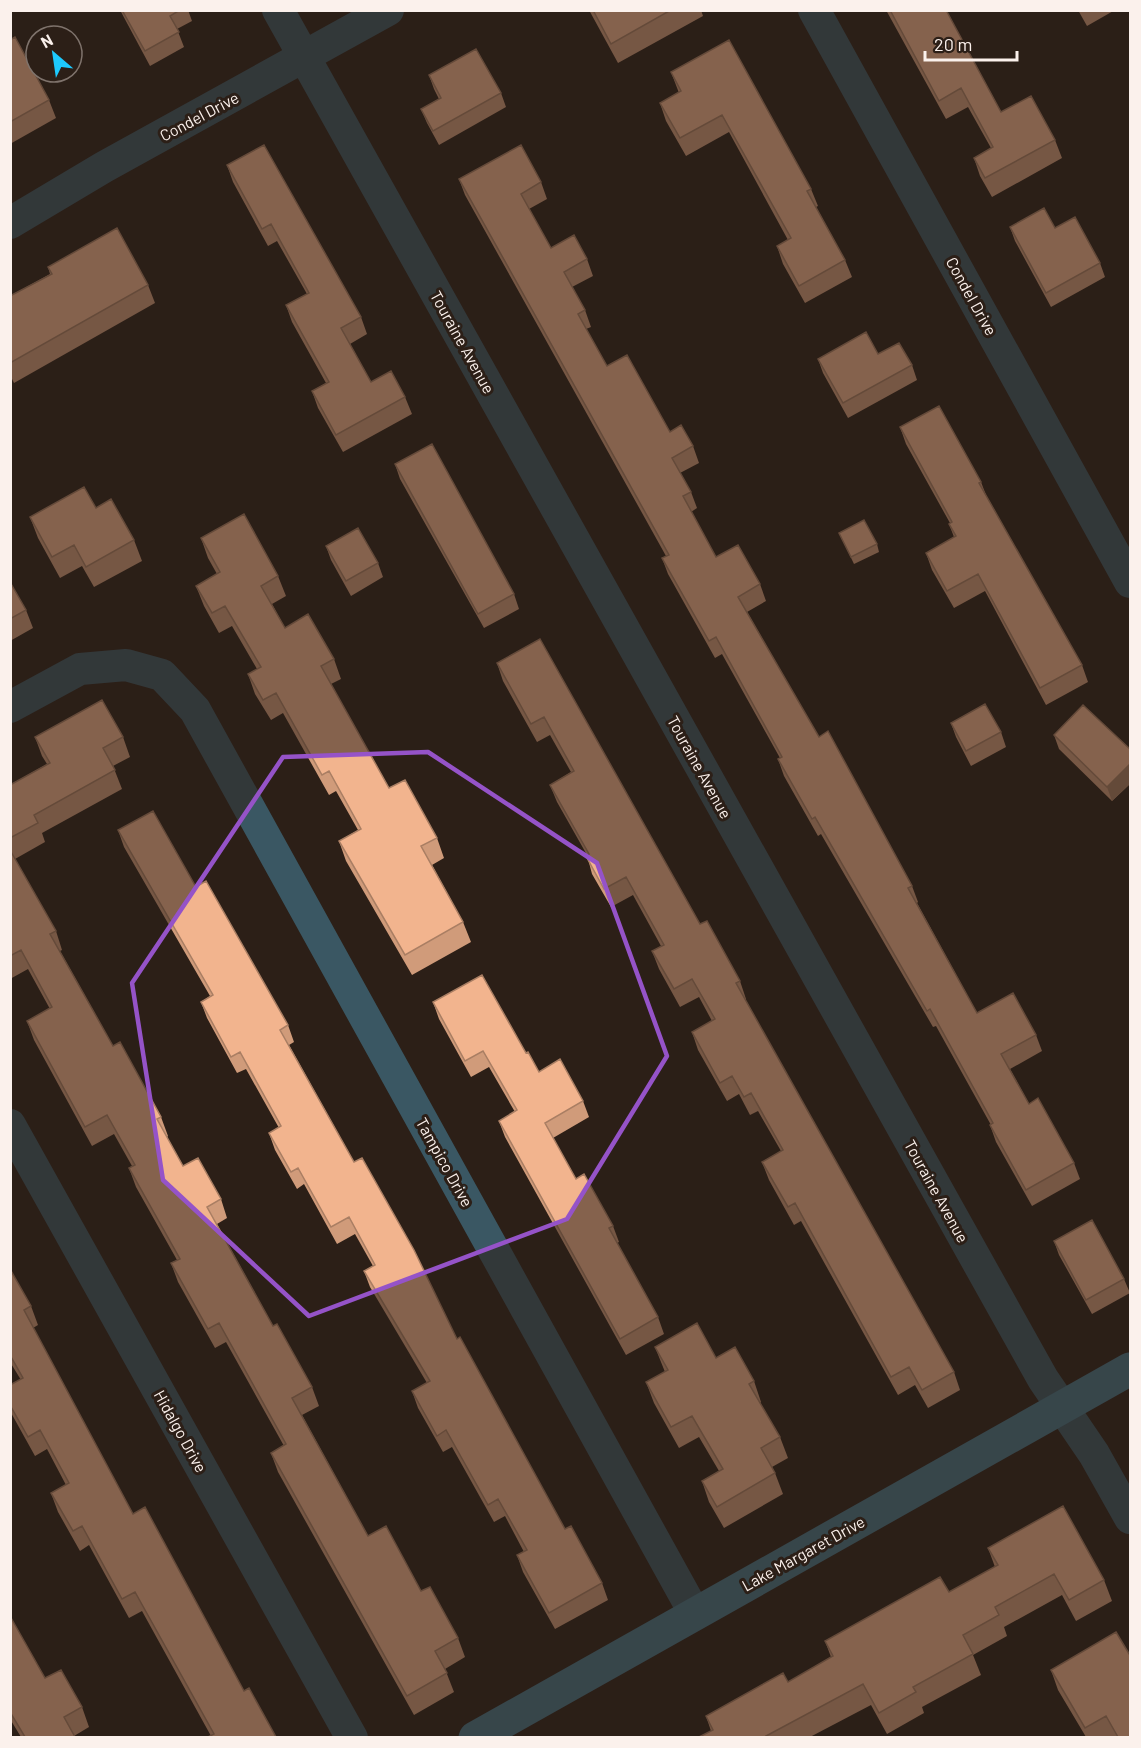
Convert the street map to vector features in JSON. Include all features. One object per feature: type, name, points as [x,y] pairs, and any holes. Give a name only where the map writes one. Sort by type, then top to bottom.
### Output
[{"type":"street","name":"Touraine Avenue","points":[[278,10],[1042,1379],[1094,1454],[1131,1518]]},
{"type":"street","name":"Condel Drive","points":[[10,223],[104,167],[388,10]]},
{"type":"street","name":"Condel Drive","points":[[814,10],[1131,582]]},
{"type":"street","name":"Tampico Drive","points":[[10,707],[80,669],[126,665],[162,675],[195,710],[695,1614]]},
{"type":"street","name":"Hidalgo Drive","points":[[10,1125],[352,1737]]},
{"type":"street","name":"Lake Margaret Drive","points":[[475,1737],[1131,1369]]},
{"type":"highlighted area","points":[[428,752],[597,863],[667,1056],[567,1219],[309,1316],[163,1180],[132,983],[283,757]]},
{"type":"building","points":[[122,10],[180,10],[170,16],[179,32],[145,51]]},
{"type":"building","points":[[593,10],[671,10],[611,44]]},
{"type":"building","points":[[890,10],[946,10],[1001,112],[1031,96],[1055,140],[985,178],[974,158],[993,147],[961,88],[939,101]]},
{"type":"building","points":[[15,37],[24,54],[24,84],[40,84],[49,100],[10,122],[10,40]]},
{"type":"building","points":[[729,40],[811,189],[807,191],[845,260],[799,286],[777,246],[791,238],[722,115],[680,138],[660,103],[681,91],[671,72]]},
{"type":"building","points":[[476,49],[501,93],[433,131],[421,109],[441,98],[429,75]]},
{"type":"building","points":[[264,145],[361,317],[341,328],[371,382],[391,371],[405,397],[336,435],[312,391],[329,382],[286,305],[309,293],[271,224],[262,229],[227,165]]},
{"type":"building","points":[[521,145],[541,182],[521,194],[551,248],[574,235],[587,259],[564,272],[585,310],[578,314],[607,366],[627,355],[670,432],[681,425],[693,446],[672,458],[691,492],[683,496],[716,557],[738,545],[760,584],[738,597],[819,737],[828,731],[912,886],[908,888],[977,1013],[1013,993],[1036,1035],[1001,1054],[1029,1104],[1038,1098],[1074,1163],[1026,1190],[990,1125],[993,1123],[930,1009],[927,1011],[815,817],[812,819],[778,759],[782,757],[716,637],[709,641],[662,558],[669,555],[459,179]]},
{"type":"building","points":[[1044,208],[1055,228],[1075,217],[1100,263],[1046,293],[1010,227]]},
{"type":"building","points":[[117,228],[148,285],[10,363],[10,296],[52,274],[48,267]]},
{"type":"building","points":[[866,332],[878,354],[899,343],[912,365],[843,403],[818,359]]},
{"type":"building","points":[[939,406],[981,482],[979,483],[1082,665],[1040,688],[978,574],[947,591],[926,553],[956,536],[949,524],[952,522],[900,427]]},
{"type":"building","points":[[432,444],[514,594],[478,614],[395,464]]},
{"type":"building","points":[[84,487],[96,508],[111,499],[134,540],[86,567],[74,545],[52,557],[30,517]]},
{"type":"building","points":[[244,514],[278,576],[261,586],[285,628],[308,614],[334,659],[321,666],[389,788],[405,780],[437,838],[421,846],[463,922],[405,955],[339,841],[361,829],[329,771],[322,775],[276,693],[263,700],[248,674],[261,667],[225,606],[212,613],[196,586],[220,572],[201,538]]},
{"type":"building","points":[[864,520],[877,544],[851,557],[839,533]]},
{"type":"building","points":[[358,528],[378,563],[346,581],[326,546]]},
{"type":"building","points":[[10,582],[26,610],[10,619]]},
{"type":"building","points":[[540,639],[700,924],[707,921],[740,981],[736,983],[954,1372],[922,1390],[909,1367],[891,1377],[795,1203],[788,1207],[762,1162],[783,1150],[751,1093],[744,1097],[732,1076],[720,1083],[692,1032],[715,1019],[692,979],[674,989],[652,951],[664,945],[626,877],[604,889],[586,856],[589,854],[550,785],[574,771],[544,717],[531,724],[497,663]]},
{"type":"building","points":[[102,700],[123,737],[103,748],[115,770],[34,815],[38,823],[10,838],[10,785],[50,763],[35,737]]},
{"type":"building","points":[[985,704],[1001,732],[966,751],[951,723]]},
{"type":"building","points":[[1083,705],[1131,750],[1131,763],[1107,787],[1054,735]]},
{"type":"building","points":[[153,811],[196,887],[206,881],[288,1025],[280,1030],[354,1162],[362,1158],[414,1250],[457,1339],[460,1337],[565,1529],[571,1526],[602,1583],[549,1613],[517,1555],[527,1550],[498,1499],[488,1505],[446,1430],[437,1436],[412,1391],[430,1381],[364,1271],[375,1265],[349,1217],[331,1227],[298,1168],[291,1172],[269,1133],[281,1126],[240,1052],[231,1057],[201,1002],[213,995],[118,830]]},
{"type":"building","points":[[10,850],[56,931],[50,934],[113,1046],[120,1042],[161,1117],[157,1119],[183,1166],[198,1158],[221,1199],[207,1207],[273,1326],[277,1324],[312,1387],[292,1398],[368,1536],[386,1526],[421,1591],[430,1587],[458,1638],[435,1651],[447,1673],[407,1696],[271,1453],[286,1444],[219,1323],[208,1329],[171,1263],[180,1259],[129,1168],[135,1165],[107,1115],[85,1127],[27,1021],[52,1007],[21,950],[10,956]]},
{"type":"building","points":[[482,975],[539,1072],[560,1059],[583,1101],[545,1123],[576,1179],[584,1174],[613,1226],[609,1228],[658,1317],[620,1339],[499,1121],[517,1110],[483,1051],[465,1061],[433,1002]]},
{"type":"building","points":[[1092,1220],[1124,1279],[1086,1300],[1054,1241]]},
{"type":"building","points":[[10,1269],[31,1306],[24,1310],[133,1514],[145,1507],[244,1691],[249,1688],[276,1737],[208,1737],[214,1734],[135,1592],[122,1599],[82,1526],[73,1531],[51,1493],[69,1483],[40,1430],[28,1437],[10,1405],[10,1385],[23,1378],[10,1355]]},
{"type":"building","points":[[697,1323],[716,1358],[735,1347],[754,1381],[749,1384],[780,1437],[761,1448],[775,1473],[717,1507],[702,1481],[723,1469],[692,1416],[671,1427],[646,1382],[668,1370],[655,1347]]},
{"type":"building","points":[[1063,1506],[1104,1580],[1069,1600],[1054,1574],[995,1607],[999,1615],[963,1635],[973,1654],[913,1687],[916,1692],[879,1713],[863,1684],[767,1737],[699,1737],[713,1730],[706,1716],[783,1673],[788,1682],[833,1656],[825,1641],[940,1577],[949,1592],[998,1565],[988,1548]]},
{"type":"building","points":[[10,1616],[45,1678],[61,1670],[82,1707],[64,1717],[75,1737],[25,1737],[10,1712]]},
{"type":"building","points":[[1116,1632],[1131,1657],[1131,1737],[1118,1737],[1106,1716],[1085,1728],[1051,1670]]}]
